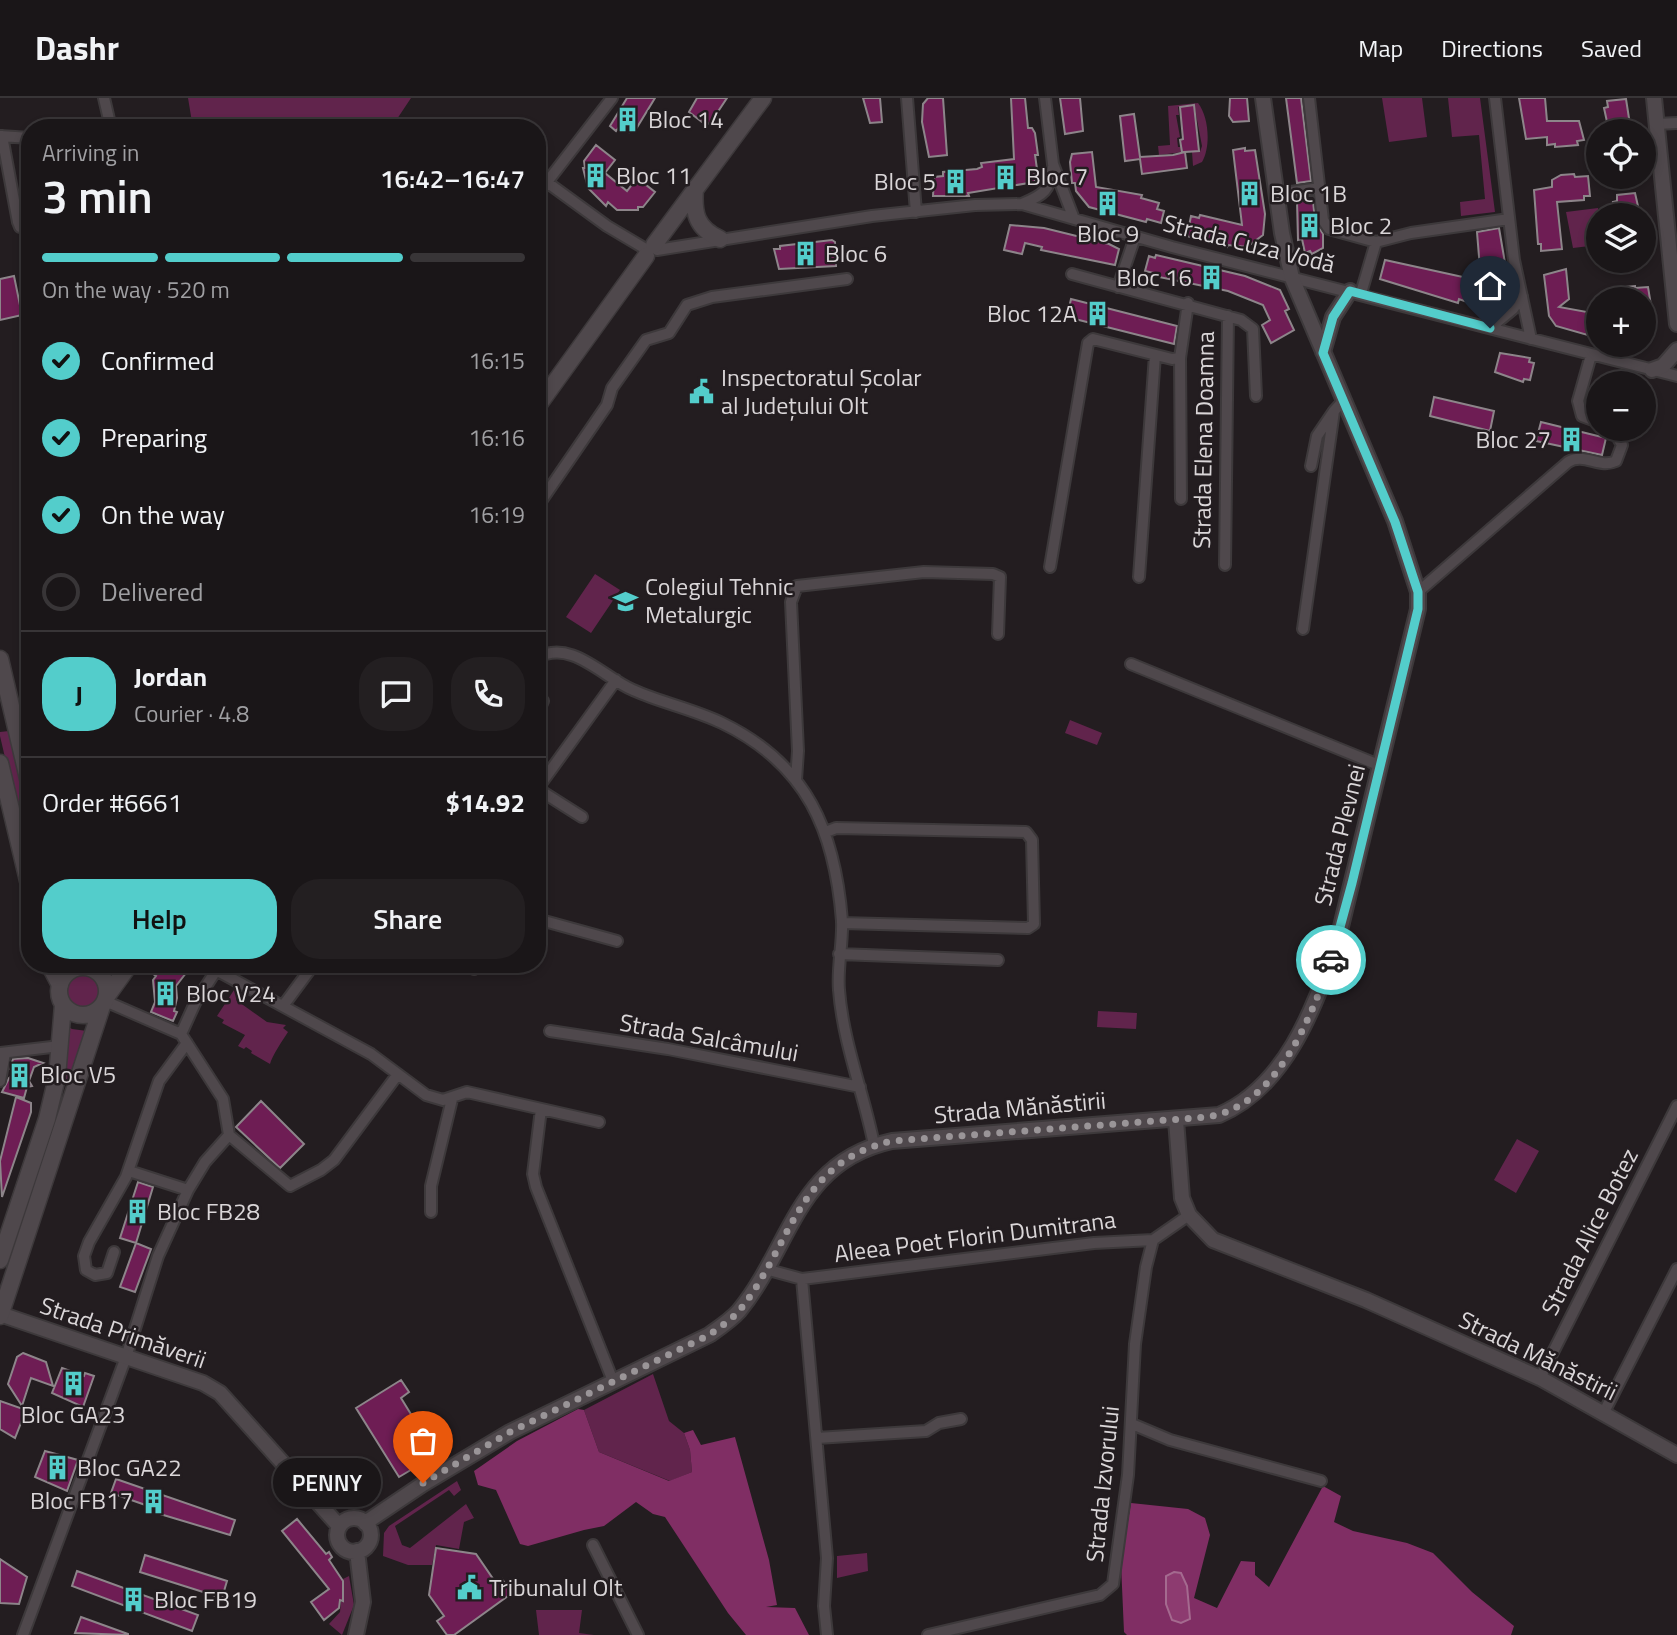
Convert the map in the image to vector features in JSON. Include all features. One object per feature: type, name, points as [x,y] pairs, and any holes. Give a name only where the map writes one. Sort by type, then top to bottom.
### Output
[{"type":"main road","points":[[546,394],[763,98]]},
{"type":"main road","points":[[695,188],[696,217],[701,227],[720,239]]},
{"type":"main road","points":[[0,659],[21,749]]},
{"type":"main road","points":[[0,763],[21,851]]},
{"type":"main road","points":[[0,1260],[47,1119],[57,1077],[63,1005],[60,985],[54,973]]},
{"type":"main road","points":[[60,985],[67,973]]},
{"type":"main road","points":[[100,973],[105,982],[105,1001]]},
{"type":"main road","points":[[0,1315],[105,1001],[124,973]]},
{"type":"main road","points":[[63,1005],[83,1015],[105,1001]]},
{"type":"street","points":[[104,98],[109,119]]},
{"type":"street","points":[[546,174],[612,98]]},
{"type":"street","points":[[907,98],[916,212]]},
{"type":"street","points":[[1045,98],[1053,164],[1074,219]]},
{"type":"street","points":[[1263,98],[1276,194],[1292,278],[1323,353],[1339,406],[1395,522],[1418,592],[1568,462],[1579,457],[1606,464],[1616,461],[1622,445],[1620,441]]},
{"type":"street","points":[[1309,98],[1325,227],[1376,242],[1411,233],[1509,219]]},
{"type":"street","points":[[1495,98],[1509,219],[1531,339]]},
{"type":"street","points":[[1654,98],[1677,324]]},
{"type":"street","points":[[1657,124],[1677,122]]},
{"type":"street","points":[[21,137],[1,136],[21,227]]},
{"type":"street","points":[[1022,204],[1044,194],[1050,185],[1053,164]]},
{"type":"street","points":[[546,182],[650,250]]},
{"type":"street","points":[[1276,194],[1320,188]]},
{"type":"street","name":"Strada Cuza Vodă","points":[[650,250],[916,212],[1022,204],[1135,237],[1356,292],[1586,354]]},
{"type":"street","name":"Strada Cuza Vodă","points":[[1118,287],[1135,237]]},
{"type":"street","points":[[1323,353],[1333,317],[1356,292],[1376,242]]},
{"type":"street","points":[[1072,274],[1188,303]]},
{"type":"street","points":[[546,494],[607,405],[612,388],[646,340],[669,333],[687,305],[712,297],[847,279]]},
{"type":"street","points":[[1490,328],[1513,309],[1522,296]]},
{"type":"street","name":"Strada Elena Doamna","points":[[1181,499],[1180,358],[1188,303],[1241,320],[1253,329],[1255,396]]},
{"type":"street","name":"Strada Elena Doamna","points":[[1225,565],[1228,316]]},
{"type":"street","name":"Strada Elena Doamna","points":[[1050,567],[1088,342],[1093,339],[1155,355],[1180,358]]},
{"type":"street","points":[[1652,370],[1663,366],[1677,350]]},
{"type":"street","name":"Strada Elena Doamna","points":[[1139,577],[1155,355]]},
{"type":"street","name":"Strada Cuza Vodă","points":[[1599,357],[1677,376]]},
{"type":"street","points":[[1586,375],[1578,407],[1582,416],[1586,418]]},
{"type":"street","points":[[1311,466],[1317,436],[1339,406]]},
{"type":"street","points":[[1303,629],[1339,406]]},
{"type":"street","points":[[796,780],[798,751],[791,602],[797,586],[924,572],[993,574],[1000,577],[998,634]]},
{"type":"street","name":"Strada Plevnei","points":[[1176,1119],[1219,1115],[1240,1105],[1270,1077],[1296,1039],[1318,996],[1337,943],[1381,766],[1418,609],[1418,592]]},
{"type":"street","points":[[546,655],[570,654],[628,688],[724,724],[762,747],[796,780],[827,832],[842,923],[839,954],[841,1008],[874,1145]]},
{"type":"street","points":[[1131,664],[1381,766]]},
{"type":"street","points":[[546,777],[616,680]]},
{"type":"street","points":[[546,794],[582,817]]},
{"type":"street","points":[[827,832],[836,828],[1012,831],[1026,832],[1032,840],[1034,924],[1028,928],[842,923]]},
{"type":"street","points":[[546,921],[617,941]]},
{"type":"street","points":[[839,954],[998,960]]},
{"type":"street","points":[[114,1252],[107,1273],[95,1275],[86,1270],[83,1264],[89,1242],[129,1171],[159,1080],[184,1038],[195,1003],[214,973]]},
{"type":"street","points":[[228,973],[371,1054],[426,1095],[443,1100],[452,1099],[467,1091],[599,1122]]},
{"type":"street","points":[[283,1006],[307,973]]},
{"type":"street","points":[[105,1001],[184,1038],[223,1099],[229,1135],[290,1186],[334,1160],[398,1074]]},
{"type":"street","name":"Strada Salcâmului","points":[[550,1031],[668,1049],[860,1087]]},
{"type":"street","points":[[0,1081],[2,1053],[60,1046]]},
{"type":"street","points":[[431,1212],[431,1186],[452,1099]]},
{"type":"street","name":"Strada Alice Botez","points":[[1540,1378],[1677,1106]]},
{"type":"street","points":[[541,1109],[533,1174],[536,1187],[612,1381]]},
{"type":"street","name":"Strada Mănăstirii","points":[[365,1523],[476,1451],[709,1335],[738,1312],[765,1269],[796,1210],[820,1181],[839,1163],[874,1145],[892,1141],[1176,1119],[1178,1172],[1189,1215],[1213,1240],[1366,1300],[1540,1378],[1677,1455]]},
{"type":"street","points":[[23,1635],[126,1357],[158,1256],[188,1190],[205,1162],[229,1135]]},
{"type":"street","points":[[129,1171],[188,1190]]},
{"type":"street","points":[[1153,1240],[1189,1215]]},
{"type":"street","name":"Aleea Poet Florin Dumitrana","points":[[802,1279],[1094,1243],[1153,1240]]},
{"type":"street","name":"Strada Izvorului","points":[[928,1635],[1101,1595],[1109,1590],[1114,1576],[1132,1424],[1140,1294],[1153,1240]]},
{"type":"street","points":[[765,1269],[802,1279],[827,1558],[824,1606],[827,1635]]},
{"type":"street","points":[[1603,1414],[1677,1269]]},
{"type":"street","name":"Strada Primăverii","points":[[0,1315],[202,1383],[220,1394],[339,1526],[337,1535],[340,1544],[347,1550],[357,1551]]},
{"type":"street","points":[[817,1438],[926,1430],[939,1423],[961,1419]]},
{"type":"street","points":[[1132,1424],[1170,1440],[1321,1481]]},
{"type":"street","points":[[339,1526],[352,1518],[365,1523],[370,1532],[369,1542],[357,1551],[363,1602],[356,1635]]},
{"type":"street","points":[[593,1545],[638,1635]]},
{"type":"shaded area","points":[[188,98],[411,98],[397,119],[192,119]]},
{"type":"shaded area","points":[[1382,98],[1422,98],[1427,137],[1389,142]]},
{"type":"shaded area","points":[[1448,98],[1480,98],[1495,212],[1461,216],[1460,202],[1485,199],[1479,135],[1452,137]]},
{"type":"shaded area","points":[[1198,103],[1205,116],[1208,132],[1207,148],[1202,162],[1193,166],[1192,152],[1200,152],[1202,146],[1194,104],[1178,107],[1179,115],[1176,115],[1180,137],[1177,138],[1178,147],[1182,147],[1183,152],[1159,155],[1158,146],[1170,145],[1168,106]]},
{"type":"shaded area","points":[[1586,210],[1586,246],[1573,248],[1566,212]]},
{"type":"shaded area","points":[[595,574],[620,590],[591,633],[566,617]]},
{"type":"shaded area","points":[[1070,720],[1102,733],[1097,745],[1065,733]]},
{"type":"shaded area","points":[[9,731],[21,778],[21,826],[0,736],[0,732]]},
{"type":"shaded area","points":[[76,974],[90,974],[100,984],[100,998],[90,1008],[76,1008],[66,998],[66,984]]},
{"type":"shaded area","points":[[234,990],[240,993],[236,1000],[267,1022],[286,1025],[283,1028],[288,1032],[270,1064],[246,1047],[244,1049],[238,1046],[245,1035],[222,1023],[224,1020],[217,1016]]},
{"type":"shaded area","points":[[1098,1011],[1137,1013],[1136,1029],[1097,1027]]},
{"type":"shaded area","points":[[64,1024],[72,1029],[87,1031],[75,1082],[59,1079]]},
{"type":"shaded area","points":[[1517,1139],[1539,1151],[1516,1193],[1494,1180]]},
{"type":"shaded area","points":[[653,1374],[669,1421],[684,1433],[690,1450],[692,1472],[670,1481],[599,1452],[584,1410]]},
{"type":"shaded area","points":[[578,1409],[584,1410],[599,1452],[669,1481],[692,1472],[690,1450],[684,1433],[693,1430],[701,1445],[735,1437],[769,1560],[777,1605],[766,1607],[795,1608],[809,1635],[746,1635],[728,1613],[665,1517],[653,1514],[636,1502],[604,1526],[528,1546],[520,1544],[496,1490],[478,1485],[474,1471],[517,1441]]},
{"type":"shaded area","points":[[457,1481],[461,1490],[454,1496],[449,1490],[395,1526],[402,1545],[410,1548],[466,1504],[474,1518],[464,1522],[459,1549],[436,1545],[432,1565],[408,1565],[383,1556],[384,1533],[389,1526]]},
{"type":"shaded area","points":[[1323,1486],[1341,1496],[1334,1522],[1353,1531],[1407,1543],[1433,1553],[1472,1592],[1514,1626],[1511,1635],[1127,1635],[1124,1632],[1121,1564],[1131,1503],[1188,1509],[1205,1518],[1210,1535],[1194,1598],[1217,1608],[1241,1561],[1255,1562],[1255,1575],[1269,1587]]},
{"type":"shaded area","points":[[867,1553],[868,1571],[837,1578],[837,1556]]},
{"type":"shaded area","points":[[1174,1572],[1181,1573],[1187,1586],[1190,1619],[1181,1623],[1172,1620],[1166,1604],[1166,1576]]},
{"type":"shaded area","points":[[349,1576],[354,1605],[342,1635],[329,1624],[340,1612],[341,1602],[344,1602],[343,1579]]},
{"type":"shaded area","points":[[536,1610],[582,1610],[579,1633],[594,1635],[539,1635]]},
{"type":"building","name":"Bloc 14","points":[[627,98],[655,98],[636,129],[633,127],[629,132],[621,125],[616,131],[610,126]]},
{"type":"building","points":[[697,98],[727,98],[711,122],[706,125],[689,112]]},
{"type":"building","name":"Bloc 5","points":[[863,98],[880,98],[882,122],[870,123]]},
{"type":"building","points":[[928,98],[943,98],[947,155],[929,157],[922,122],[923,104]]},
{"type":"building","points":[[1011,98],[1025,98],[1028,128],[1032,128],[1035,133],[1038,155],[1035,155],[1035,182],[968,193],[969,196],[933,196],[934,177],[943,176],[943,172],[977,169],[982,167],[981,163],[1014,159]]},
{"type":"building","points":[[1060,98],[1080,98],[1083,131],[1065,134]]},
{"type":"building","points":[[1230,98],[1247,98],[1249,121],[1233,122],[1229,116]]},
{"type":"building","points":[[1286,98],[1301,98],[1311,181],[1297,183]]},
{"type":"building","points":[[1519,98],[1545,98],[1547,121],[1579,121],[1584,140],[1577,141],[1578,145],[1555,147],[1555,144],[1547,145],[1547,137],[1526,139]]},
{"type":"building","points":[[1626,99],[1629,119],[1606,119],[1604,108],[1608,107],[1607,101]]},
{"type":"building","points":[[1194,105],[1199,151],[1182,152],[1180,107]]},
{"type":"building","points":[[1134,114],[1140,157],[1185,152],[1187,168],[1142,174],[1140,159],[1125,161],[1120,116]]},
{"type":"building","name":"Bloc 11","points":[[596,145],[615,160],[605,173],[627,191],[637,178],[655,192],[643,207],[638,207],[638,210],[617,210],[608,202],[606,206],[588,188],[584,161]]},
{"type":"building","points":[[1245,148],[1245,151],[1255,150],[1265,214],[1263,235],[1247,247],[1227,247],[1187,236],[1191,216],[1199,218],[1200,215],[1242,225],[1233,150]]},
{"type":"building","points":[[1092,152],[1096,187],[1142,195],[1141,198],[1159,203],[1157,209],[1164,211],[1161,223],[1147,219],[1146,222],[1089,207],[1076,191],[1075,183],[1072,183],[1070,162],[1072,154]]},
{"type":"building","points":[[1561,175],[1586,176],[1586,189],[1589,189],[1590,196],[1584,196],[1584,200],[1557,202],[1562,249],[1541,251],[1541,244],[1538,244],[1534,190],[1552,187],[1552,180]]},
{"type":"building","points":[[1635,193],[1637,203],[1613,203],[1617,201],[1617,195]]},
{"type":"building","name":"Bloc 2","points":[[1297,201],[1313,201],[1315,221],[1323,234],[1323,248],[1312,254],[1310,251],[1305,253],[1302,239],[1298,240]]},
{"type":"building","points":[[1010,225],[1044,228],[1109,244],[1119,249],[1115,265],[1041,250],[1042,247],[1025,243],[1022,254],[1004,250]]},
{"type":"building","points":[[1499,228],[1506,289],[1495,300],[1478,306],[1459,299],[1458,303],[1380,279],[1385,260],[1481,281],[1477,232]]},
{"type":"building","name":"Bloc 6","points":[[832,240],[835,242],[836,266],[779,269],[774,249]]},
{"type":"building","points":[[1156,255],[1245,276],[1280,290],[1289,309],[1285,311],[1294,330],[1271,343],[1262,325],[1270,320],[1263,305],[1228,291],[1154,276],[1154,273],[1145,271],[1149,256],[1155,258]]},
{"type":"building","points":[[1566,269],[1569,299],[1559,307],[1586,312],[1586,335],[1556,326],[1549,316],[1544,275]]},
{"type":"building","points":[[14,276],[21,315],[0,320],[0,279]]},
{"type":"building","points":[[1071,299],[1177,326],[1174,344],[1067,317]]},
{"type":"building","points":[[1500,353],[1530,358],[1529,362],[1534,363],[1530,380],[1524,379],[1523,382],[1495,372]]},
{"type":"building","points":[[1434,397],[1494,411],[1490,431],[1430,416]]},
{"type":"building","name":"Bloc 27","points":[[1541,422],[1586,433],[1586,441],[1605,441],[1602,455],[1536,441]]},
{"type":"building","name":"Bloc V24","points":[[186,973],[176,986],[174,1011],[177,1012],[173,1021],[151,1012],[155,1002],[153,980],[156,976],[153,974]]},
{"type":"building","name":"Bloc V5","points":[[28,1058],[43,1063],[34,1067],[29,1081],[32,1086],[27,1087],[24,1098],[2,1092],[9,1078],[17,1071],[10,1069],[13,1059]]},
{"type":"building","points":[[16,1097],[31,1103],[31,1112],[2,1197],[0,1161]]},
{"type":"building","points":[[261,1101],[304,1144],[280,1168],[236,1127]]},
{"type":"building","name":"Bloc FB28","points":[[138,1182],[153,1187],[136,1243],[120,1238]]},
{"type":"building","points":[[136,1243],[151,1249],[135,1292],[120,1287]]},
{"type":"building","points":[[23,1353],[46,1362],[53,1386],[31,1378],[22,1406],[8,1384],[17,1357]]},
{"type":"building","name":"Bloc GA23","points":[[62,1368],[84,1376],[85,1373],[94,1376],[83,1407],[52,1393]]},
{"type":"building","points":[[401,1380],[409,1392],[401,1398],[436,1455],[399,1477],[356,1408]]},
{"type":"building","points":[[0,1401],[26,1410],[15,1438],[0,1429]]},
{"type":"building","name":"Bloc GA22","points":[[45,1451],[78,1460],[67,1491],[35,1477]]},
{"type":"building","name":"Bloc FB17","points":[[116,1479],[235,1520],[230,1535],[150,1511],[151,1507],[111,1493]]},
{"type":"building","points":[[297,1519],[326,1554],[329,1552],[332,1557],[329,1560],[343,1581],[343,1601],[340,1600],[339,1608],[324,1620],[311,1602],[329,1589],[282,1531]]},
{"type":"building","name":"Tribunalul Olt","points":[[436,1548],[476,1554],[496,1583],[502,1579],[512,1593],[454,1635],[447,1635],[437,1621],[444,1616],[429,1595]]},
{"type":"building","points":[[145,1555],[227,1581],[222,1598],[140,1572]]},
{"type":"building","points":[[0,1559],[27,1577],[19,1604],[0,1603]]},
{"type":"building","name":"Bloc FB19","points":[[77,1571],[198,1615],[192,1631],[72,1586]]},
{"type":"building","points":[[81,1617],[128,1634],[128,1635],[75,1633]]},
{"type":"way so far","points":[[423,1483],[510,1432],[709,1335],[738,1312],[765,1269],[796,1210],[839,1163],[858,1152],[892,1141],[1207,1117],[1219,1115],[1240,1105],[1251,1097],[1284,1059],[1318,996],[1331,960]]},
{"type":"place","name":"Bloc 14","points":[[628,120]]},
{"type":"place","name":"Bloc 11","points":[[596,176]]},
{"type":"place","name":"Bloc 7","points":[[1006,177]]},
{"type":"place","name":"Bloc 5","points":[[956,182]]},
{"type":"place","name":"Bloc 1B","points":[[1250,194]]},
{"type":"place","name":"Bloc 9","points":[[1108,203]]},
{"type":"place","name":"Bloc 2","points":[[1310,226]]},
{"type":"place","name":"Bloc 6","points":[[805,254]]},
{"type":"place","name":"Bloc 16","points":[[1212,278]]},
{"type":"place","name":"Bloc 12A","points":[[1097,314]]},
{"type":"place","name":"Inspectoratul Școlar al Județului Olt","points":[[701,392]]},
{"type":"place","name":"Bloc 27","points":[[1571,440]]},
{"type":"place","name":"Colegiul Tehnic Metalurgic","points":[[625,601]]},
{"type":"place","name":"Bloc V24","points":[[166,994]]},
{"type":"place","name":"Bloc V5","points":[[20,1075]]},
{"type":"place","name":"Bloc FB28","points":[[137,1212]]},
{"type":"place","name":"Bloc GA23","points":[[73,1384]]},
{"type":"place","name":"Bloc GA22","points":[[57,1468]]},
{"type":"place","name":"PENNY","points":[[423,1483]]},
{"type":"place","name":"Bloc FB17","points":[[153,1501]]},
{"type":"place","name":"Tribunalul Olt","points":[[469,1588]]},
{"type":"place","name":"Bloc FB19","points":[[134,1600]]},
{"type":"route","points":[[1331,960],[1418,609],[1418,592],[1395,522],[1323,353],[1328,330],[1350,291],[1490,328]]}]
